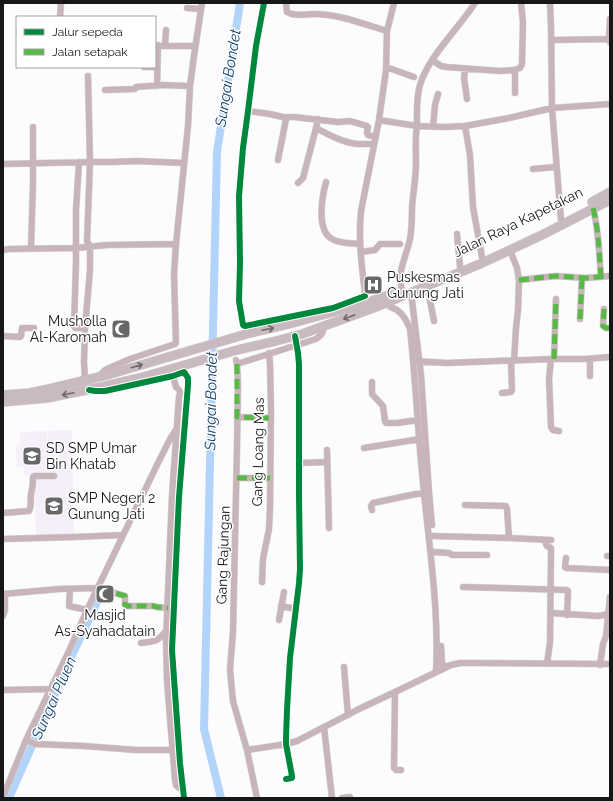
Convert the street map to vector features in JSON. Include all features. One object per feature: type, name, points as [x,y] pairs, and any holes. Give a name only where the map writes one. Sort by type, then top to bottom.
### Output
[{"type":"highway","name":"Jalan Raya Kapetakan","points":[[562,221],[610,192]]},
{"type":"highway","name":"Jalan Raya Kapetakan","points":[[3,395],[30,393],[99,377],[250,333],[289,324],[366,300],[384,300],[504,250],[562,221],[610,200]]},
{"type":"highway","name":"Jalan Raya Kapetakan","points":[[461,269],[482,257],[504,250]]},
{"type":"highway","name":"Jalan Raya Kapetakan","points":[[400,294],[412,292],[427,283]]},
{"type":"highway","points":[[3,402],[47,398],[89,390],[187,365],[236,358],[296,340],[323,326],[384,300]]},
{"type":"street","points":[[60,16],[61,3]]},
{"type":"street","points":[[264,3],[256,46],[243,148],[239,196],[239,301],[243,325],[245,326],[366,300],[360,244],[361,211],[379,120],[386,67],[387,31],[394,3]]},
{"type":"street","points":[[286,3],[288,14],[330,15],[387,31]]},
{"type":"street","points":[[400,294],[400,273],[412,228],[416,175],[415,125],[420,85],[432,60],[475,3]]},
{"type":"street","points":[[432,60],[441,66],[465,69],[500,72],[520,68],[522,64],[523,22],[521,3]]},
{"type":"street","points":[[550,3],[552,40],[552,108],[556,167],[562,221]]},
{"type":"street","points":[[99,377],[104,371],[112,367],[176,343],[174,274],[176,244],[188,126],[190,86],[201,6],[187,8]]},
{"type":"street","points":[[552,40],[610,40],[610,19]]},
{"type":"street","points":[[165,46],[166,30]]},
{"type":"street","points":[[157,86],[157,45],[195,46]]},
{"type":"street","points":[[386,67],[414,77]]},
{"type":"street","points":[[465,69],[464,78],[467,98]]},
{"type":"street","points":[[514,70],[515,93]]},
{"type":"street","points":[[85,380],[85,328],[89,288],[90,246],[87,241],[90,162],[88,76]]},
{"type":"street","points":[[105,90],[135,90],[136,87],[163,85],[190,86]]},
{"type":"street","points":[[433,127],[434,105],[438,94]]},
{"type":"street","points":[[379,120],[433,127],[465,126],[552,108],[610,104]]},
{"type":"street","points":[[248,110],[286,118],[292,117],[338,122],[350,121],[367,126],[368,135],[376,137]]},
{"type":"street","points":[[278,160],[286,118]]},
{"type":"street","points":[[298,184],[303,178],[318,119]]},
{"type":"street","points":[[465,126],[470,155],[473,207],[482,257]]},
{"type":"street","points":[[31,249],[33,127]]},
{"type":"street","points":[[316,128],[336,138],[346,141],[357,144],[374,144]]},
{"type":"street","points":[[3,164],[137,161],[184,163]]},
{"type":"street","points":[[79,162],[76,210],[76,294],[74,326],[76,328],[85,328]]},
{"type":"street","points":[[532,169],[556,167]]},
{"type":"street","points":[[326,182],[321,211],[326,234],[337,242],[360,244]]},
{"type":"street","points":[[593,208],[601,277]]},
{"type":"street","points":[[457,234],[461,269]]},
{"type":"street","points":[[3,250],[76,248],[107,245],[176,244]]},
{"type":"street","points":[[361,252],[375,250],[380,244],[400,244]]},
{"type":"street","points":[[502,393],[511,392],[512,390],[512,361],[518,310],[517,268],[504,250]]},
{"type":"street","points":[[518,280],[556,276],[582,278],[610,276]]},
{"type":"street","points":[[580,319],[582,278]]},
{"type":"street","points":[[427,283],[434,321]]},
{"type":"street","points":[[412,292],[426,492],[441,669]]},
{"type":"street","points":[[556,299],[550,378],[551,427],[553,430],[559,431]]},
{"type":"street","points":[[384,300],[390,307],[398,311],[406,319],[410,329],[417,361]]},
{"type":"street","points":[[604,309],[604,326],[606,328],[610,328]]},
{"type":"street","points":[[3,336],[20,337],[22,328],[34,328]]},
{"type":"street","points":[[236,358],[269,353],[296,340],[299,364],[300,569],[286,710],[286,744],[292,778],[286,778]]},
{"type":"street","name":"Gang Loang Mas","points":[[262,582],[263,560],[269,529],[269,353]]},
{"type":"street","points":[[417,361],[446,363],[590,359],[610,357]]},
{"type":"street","name":"Gang Rajungan","points":[[236,358],[237,478],[233,632],[230,670],[233,701],[247,750],[257,798]]},
{"type":"street","points":[[590,359],[590,376]]},
{"type":"street","points":[[89,390],[105,391],[173,376],[184,372],[188,378],[179,505],[172,650],[182,789],[184,798]]},
{"type":"street","points":[[173,376],[176,387],[175,392],[179,397],[171,518],[167,630],[167,681],[176,785],[178,788],[182,789]]},
{"type":"street","points":[[372,382],[372,394],[383,406],[386,423],[421,422]]},
{"type":"street","points":[[237,417],[270,418]]},
{"type":"street","points":[[421,422],[420,439],[433,536],[439,649],[443,666],[441,669]]},
{"type":"street","points":[[3,797],[87,610],[177,426]]},
{"type":"street","points":[[364,448],[420,439]]},
{"type":"street","points":[[327,450],[329,528]]},
{"type":"street","points":[[299,463],[327,462]]},
{"type":"street","points":[[3,512],[29,511],[31,508],[33,477],[54,476]]},
{"type":"street","points":[[237,478],[270,478]]},
{"type":"street","points":[[372,510],[371,506],[373,503],[426,492]]},
{"type":"street","points":[[465,505],[506,506],[509,538]]},
{"type":"street","points":[[3,539],[123,535]]},
{"type":"street","points":[[433,536],[548,540],[546,546],[551,548],[551,613],[550,642],[547,664]]},
{"type":"street","points":[[265,550],[272,552]]},
{"type":"street","points":[[434,552],[449,553],[452,555],[487,555]]},
{"type":"street","points":[[566,558],[565,566],[567,568],[610,570]]},
{"type":"street","points":[[462,587],[568,591],[567,615]]},
{"type":"street","points":[[3,616],[5,610],[4,594],[70,588],[99,588],[125,596],[125,605],[127,606],[152,606],[168,608]]},
{"type":"street","points":[[70,588],[68,605],[87,610]]},
{"type":"street","points":[[279,620],[284,592]]},
{"type":"street","points":[[600,665],[603,644],[606,636],[610,597]]},
{"type":"street","points":[[282,606],[296,609]]},
{"type":"street","points":[[551,613],[598,616],[609,612]]},
{"type":"street","points":[[141,643],[156,641],[167,630]]},
{"type":"street","points":[[247,750],[297,741],[441,669],[460,663],[610,664]]},
{"type":"street","points":[[344,667],[348,715]]},
{"type":"street","points":[[3,690],[51,689]]},
{"type":"street","points":[[395,692],[394,768],[396,770],[401,770]]},
{"type":"street","points":[[324,727],[332,798]]},
{"type":"street","points":[[29,742],[136,750],[173,750]]},
{"type":"street","points":[[342,798],[350,797]]},
{"type":"shaded area","name":"SMP Negeri 2 Gunung Jati","points":[[72,430],[74,537],[36,538],[34,475],[24,475],[24,467],[17,467],[16,445],[20,445],[20,432],[47,431],[49,475],[48,431]]},
{"type":"waterway","name":"Sungai Bondet","points":[[221,798],[204,729],[217,152],[240,3]]},
{"type":"waterway","name":"Sungai Pluen","points":[[9,798],[99,598]]},
{"type":"marked path","points":[[593,208],[598,234],[601,277]]},
{"type":"marked path","points":[[519,280],[556,276],[585,278],[610,276]]},
{"type":"marked path","points":[[580,319],[582,278]]},
{"type":"marked path","points":[[554,359],[556,299]]},
{"type":"marked path","points":[[604,309],[603,326],[610,328]]},
{"type":"marked path","points":[[237,364],[237,417],[270,418]]},
{"type":"marked path","points":[[237,478],[270,478]]},
{"type":"marked path","points":[[102,589],[125,596],[125,605],[127,606],[153,606],[168,608]]},
{"type":"cycle path","points":[[264,3],[256,46],[243,148],[239,196],[239,301],[243,325],[245,326],[333,308],[365,296]]},
{"type":"cycle path","points":[[286,779],[292,778],[286,744],[287,710],[290,658],[300,569],[299,364],[295,336]]},
{"type":"cycle path","points":[[89,390],[105,391],[173,376],[184,372],[188,378],[179,497],[172,650],[184,798]]},
{"type":"place","name":"Puskesmas Gunung Jati","points":[[373,285]]},
{"type":"place","name":"Musholla Al-Karomah","points":[[121,329]]},
{"type":"place","name":"SD SMP Umar Bin Khatab","points":[[32,456]]},
{"type":"place","name":"SMP Negeri 2 Gunung Jati","points":[[54,506]]},
{"type":"place","name":"Masjid As-Syahadatain","points":[[105,594]]}]
